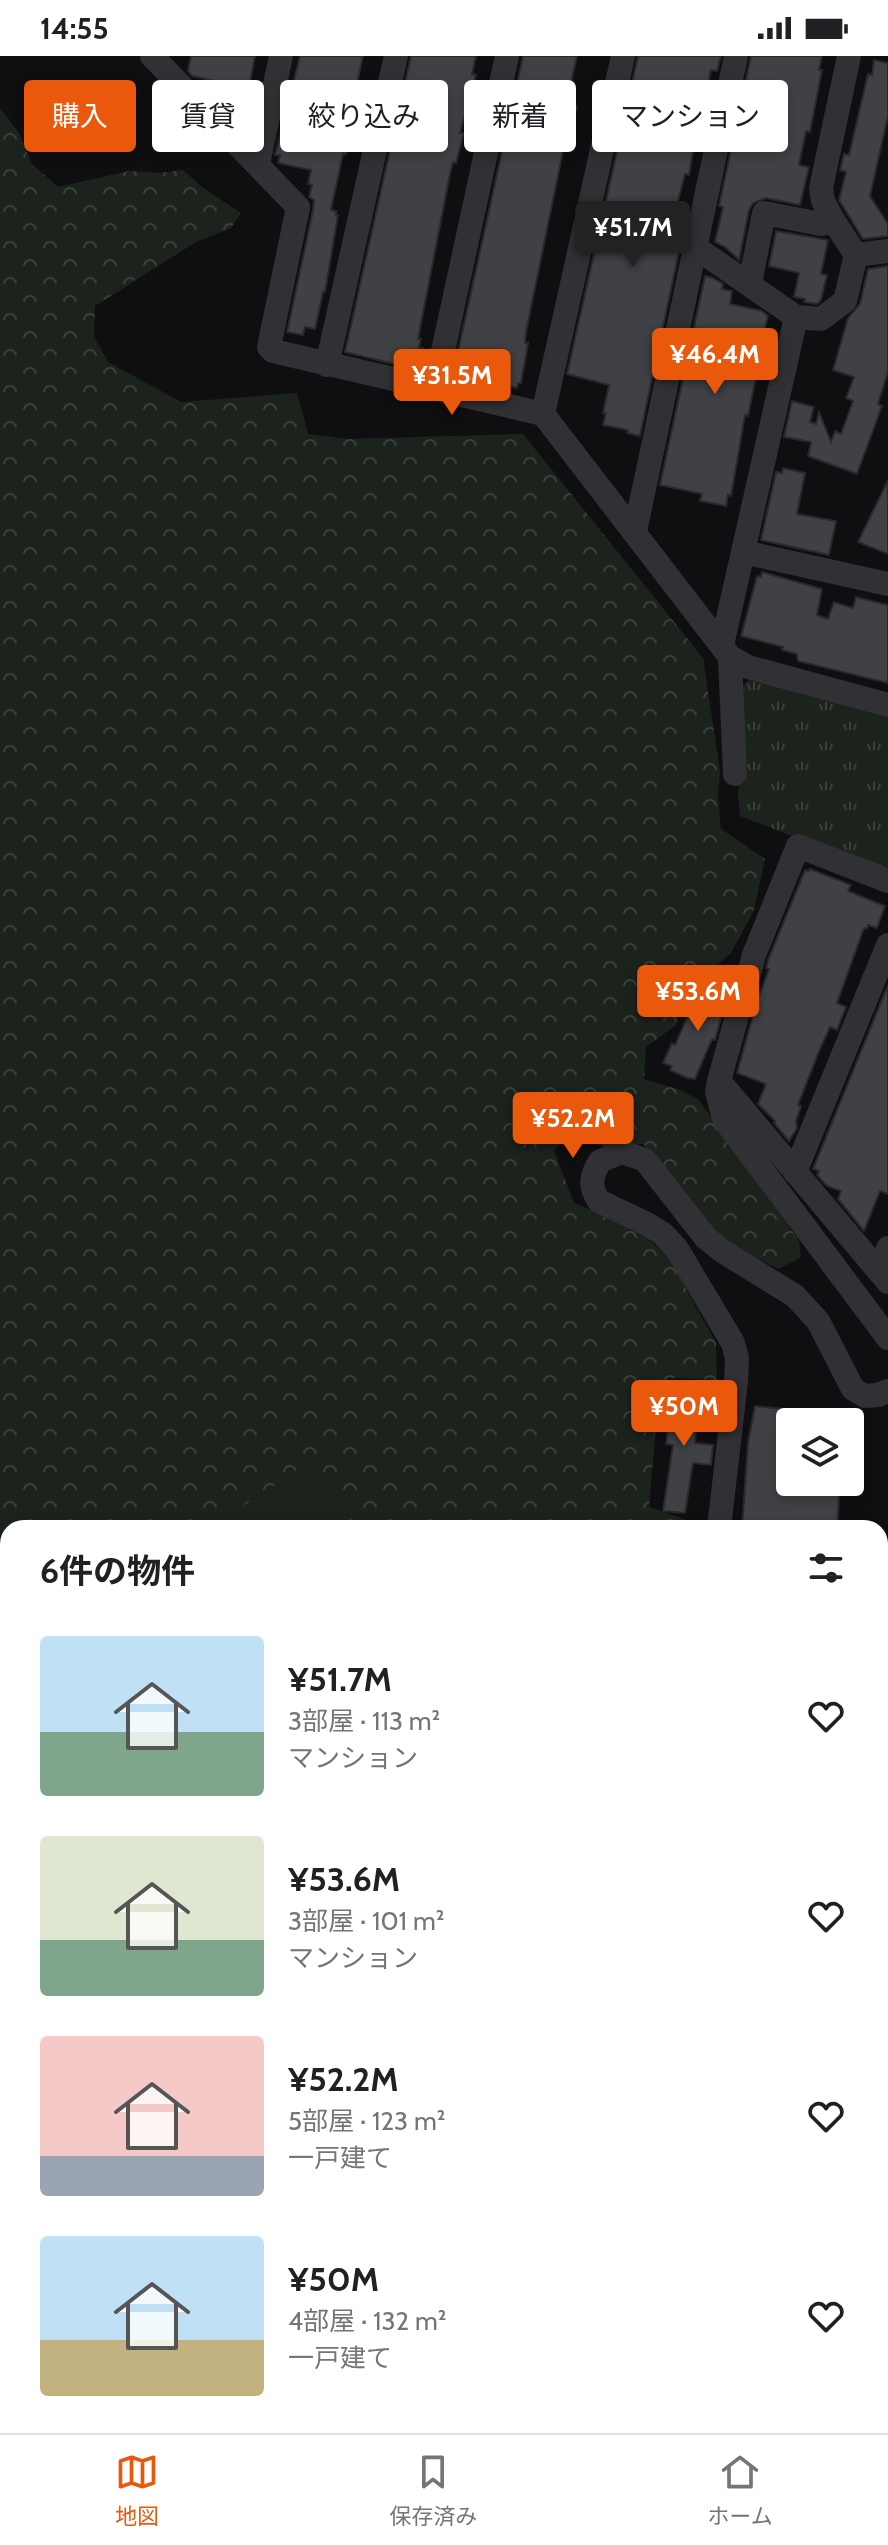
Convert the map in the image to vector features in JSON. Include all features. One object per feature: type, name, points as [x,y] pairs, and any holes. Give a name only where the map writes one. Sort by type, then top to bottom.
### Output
[{"type":"street","points":[[258,164],[281,56]]},
{"type":"street","points":[[327,365],[396,56]]},
{"type":"street","points":[[435,388],[507,56]]},
{"type":"street","points":[[618,80],[623,56]]},
{"type":"street","points":[[731,80],[736,56]]},
{"type":"street","points":[[695,247],[796,317],[821,319],[845,301],[856,255],[823,201],[821,188],[849,56]]},
{"type":"street","points":[[162,61],[298,207],[269,347],[273,351],[543,414],[726,651],[748,667],[888,705]]},
{"type":"street","points":[[543,414],[603,152]]},
{"type":"street","points":[[635,531],[716,152]]},
{"type":"street","points":[[750,283],[764,213],[821,224],[833,220]]},
{"type":"street","points":[[856,255],[888,251]]},
{"type":"street","points":[[735,774],[726,651],[743,552],[796,317]]},
{"type":"street","points":[[743,552],[888,584]]},
{"type":"street","points":[[888,881],[798,846],[754,955],[717,1092],[724,1119],[888,1338]]},
{"type":"street","points":[[795,1172],[888,945]]},
{"type":"street","points":[[719,1081],[883,1276]]},
{"type":"street","points":[[720,1520],[736,1381],[737,1358],[733,1343],[698,1282],[670,1242],[647,1224],[599,1201],[591,1182],[600,1161],[622,1152],[645,1160],[706,1238],[795,1296],[818,1321],[853,1389],[865,1396],[888,1391]]},
{"type":"street","points":[[883,1276],[888,1248]]},
{"type":"green space","points":[[0,108],[19,133],[24,152],[27,152],[32,164],[58,187],[129,171],[159,173],[183,170],[203,188],[241,213],[231,228],[196,242],[95,306],[94,336],[108,362],[181,402],[297,393],[308,434],[348,439],[523,434],[703,658],[720,771],[718,796],[721,829],[765,859],[754,910],[731,953],[690,987],[676,1025],[646,1047],[644,1079],[698,1099],[799,1241],[801,1257],[779,1269],[725,1239],[701,1216],[643,1144],[601,1146],[568,1134],[554,1151],[574,1203],[634,1228],[674,1260],[716,1343],[717,1380],[669,1378],[658,1403],[649,1507],[687,1520],[0,1520]]},
{"type":"green space","points":[[752,677],[888,714],[888,873],[740,816],[740,776],[747,775],[741,687]]},
{"type":"green space","points":[[312,1460],[350,1520],[222,1520]]},
{"type":"building","points":[[191,56],[255,56],[250,80],[210,80],[192,76],[188,71]]},
{"type":"building","points":[[300,56],[363,56],[358,80],[294,80]]},
{"type":"building","points":[[411,56],[476,56],[472,74],[476,75],[475,80],[464,80],[464,118],[460,133],[464,133],[450,174],[418,339],[421,339],[419,348],[423,348],[419,368],[415,369],[345,352],[390,152],[448,152],[448,80],[406,80]]},
{"type":"building","points":[[523,56],[577,56],[572,80],[518,80]]},
{"type":"building","points":[[638,56],[721,56],[717,71],[711,70],[709,80],[633,80]]},
{"type":"building","points":[[751,56],[822,56],[810,132],[806,131],[799,165],[809,167],[800,205],[766,198],[753,203],[739,260],[715,242],[731,152],[788,152],[788,80],[746,80]]},
{"type":"building","points":[[874,60],[888,63],[888,116],[870,196],[888,224],[888,236],[863,239],[839,200],[846,172],[840,170],[844,154],[849,155]]},
{"type":"building","points":[[280,135],[280,152],[347,152],[343,154],[331,210],[338,215],[325,292],[315,329],[305,327],[303,335],[287,332],[313,210],[314,200],[309,197],[312,185],[308,184],[311,170],[278,163],[280,155],[275,155]]},
{"type":"building","points":[[502,152],[563,152],[526,332],[525,343],[528,343],[521,383],[517,388],[508,386],[507,389],[456,378],[457,375],[453,374]]},
{"type":"building","points":[[617,152],[693,152],[689,175],[685,174],[676,209],[682,211],[680,217],[686,218],[640,436],[603,425],[609,385],[567,374]]},
{"type":"building","points":[[776,231],[828,240],[821,274],[827,275],[821,300],[817,304],[794,297],[799,273],[769,266]]},
{"type":"building","points":[[888,266],[888,372],[878,404],[882,406],[857,474],[808,456],[811,442],[784,437],[792,401],[814,407],[810,422],[816,424],[819,412],[831,442],[835,431],[841,434],[853,401],[846,398],[854,377],[833,370],[848,318],[860,304],[868,269]]},
{"type":"building","points":[[705,276],[723,284],[722,289],[732,291],[730,304],[762,311],[768,316],[764,332],[768,335],[765,349],[762,348],[748,416],[745,415],[731,496],[728,495],[726,506],[700,501],[702,494],[660,485]]},
{"type":"building","points":[[783,468],[805,473],[797,514],[836,521],[829,555],[761,540],[776,472],[782,473]]},
{"type":"building","points":[[888,480],[888,554],[858,542]]},
{"type":"building","points":[[762,572],[822,589],[817,615],[828,619],[834,602],[853,608],[856,597],[888,605],[888,683],[798,661],[797,654],[782,650],[783,647],[741,636],[757,576],[761,577]]},
{"type":"building","points":[[810,869],[851,885],[848,891],[885,906],[877,928],[868,925],[867,929],[864,928],[837,1003],[846,1007],[837,1030],[830,1027],[820,1049],[798,1105],[801,1106],[797,1128],[789,1141],[758,1104],[766,1084],[737,1073],[769,969],[766,968],[768,960],[805,870]]},
{"type":"building","points":[[714,982],[729,989],[715,1040],[712,1039],[695,1079],[687,1078],[663,1063],[689,1013],[698,1004],[704,990],[709,993]]},
{"type":"building","points":[[888,985],[888,1194],[880,1191],[864,1231],[838,1199],[841,1191],[827,1186],[817,1175],[819,1171],[813,1169]]},
{"type":"building","points":[[672,1392],[705,1394],[704,1411],[698,1410],[695,1443],[713,1445],[711,1465],[693,1463],[685,1513],[663,1511],[673,1445],[666,1444]]},
{"type":"building","points":[[755,1406],[776,1408],[776,1496],[839,1496],[838,1520],[743,1520],[748,1443]]}]
